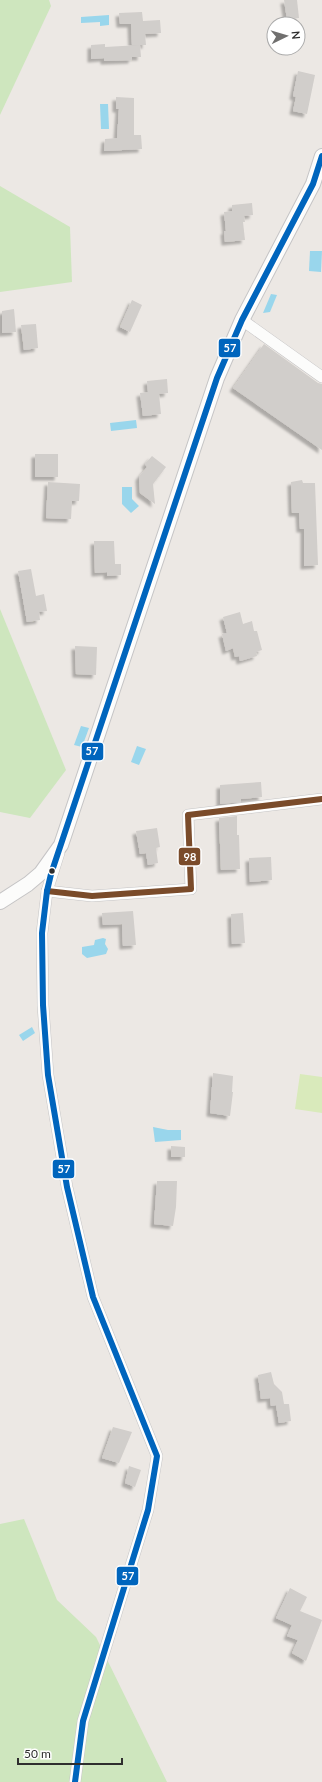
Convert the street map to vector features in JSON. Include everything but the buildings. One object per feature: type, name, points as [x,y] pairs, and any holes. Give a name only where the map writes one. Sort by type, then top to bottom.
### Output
[{"type":"street","points":[[75,1782],[83,1721],[148,1510],[157,1456],[93,1297],[67,1187],[48,1075],[43,1005],[42,933],[47,892],[61,845],[217,378],[242,320],[313,184],[322,156]]},
{"type":"street","points":[[242,320],[322,377]]},
{"type":"street","points":[[47,892],[92,896],[191,889],[188,815],[322,799]]},
{"type":"street","points":[[0,902],[28,884],[41,873],[61,845]]},
{"type":"green space","points":[[0,0],[49,0],[51,6],[0,115]]},
{"type":"green space","points":[[0,186],[70,227],[72,282],[0,292]]},
{"type":"green space","points":[[0,609],[66,770],[30,818],[0,812]]},
{"type":"green space","points":[[300,1074],[322,1077],[322,1113],[295,1109]]},
{"type":"green space","points":[[24,1519],[57,1600],[96,1637],[167,1782],[0,1782],[0,1524]]},
{"type":"water","points":[[109,15],[109,25],[100,26],[100,22],[81,23],[81,17]]},
{"type":"water","points":[[100,104],[108,104],[109,129],[101,129]]},
{"type":"water","points":[[310,251],[322,251],[321,272],[309,271]]},
{"type":"water","points":[[271,294],[277,295],[270,312],[263,313]]},
{"type":"water","points":[[136,420],[137,428],[111,431],[110,423]]},
{"type":"water","points":[[122,487],[132,487],[132,499],[139,506],[131,513],[122,504]]},
{"type":"water","points":[[81,726],[89,728],[82,747],[74,745]]},
{"type":"water","points":[[137,746],[146,749],[139,765],[131,762]]},
{"type":"water","points":[[103,938],[106,939],[105,944],[108,949],[106,954],[87,958],[82,954],[82,947],[94,945],[95,940]]},
{"type":"water","points":[[32,1027],[35,1033],[23,1041],[19,1035]]},
{"type":"water","points":[[153,1127],[168,1130],[181,1130],[181,1140],[155,1142]]},
{"type":"transit line","name":"57","points":[[75,1782],[83,1721],[148,1510],[157,1456],[93,1297],[67,1187],[48,1075],[43,1005],[42,933],[47,891],[51,874],[217,378],[242,320],[313,184],[322,156]]},
{"type":"transit line","name":"98","points":[[47,891],[92,896],[191,889],[188,815],[322,799]]}]
